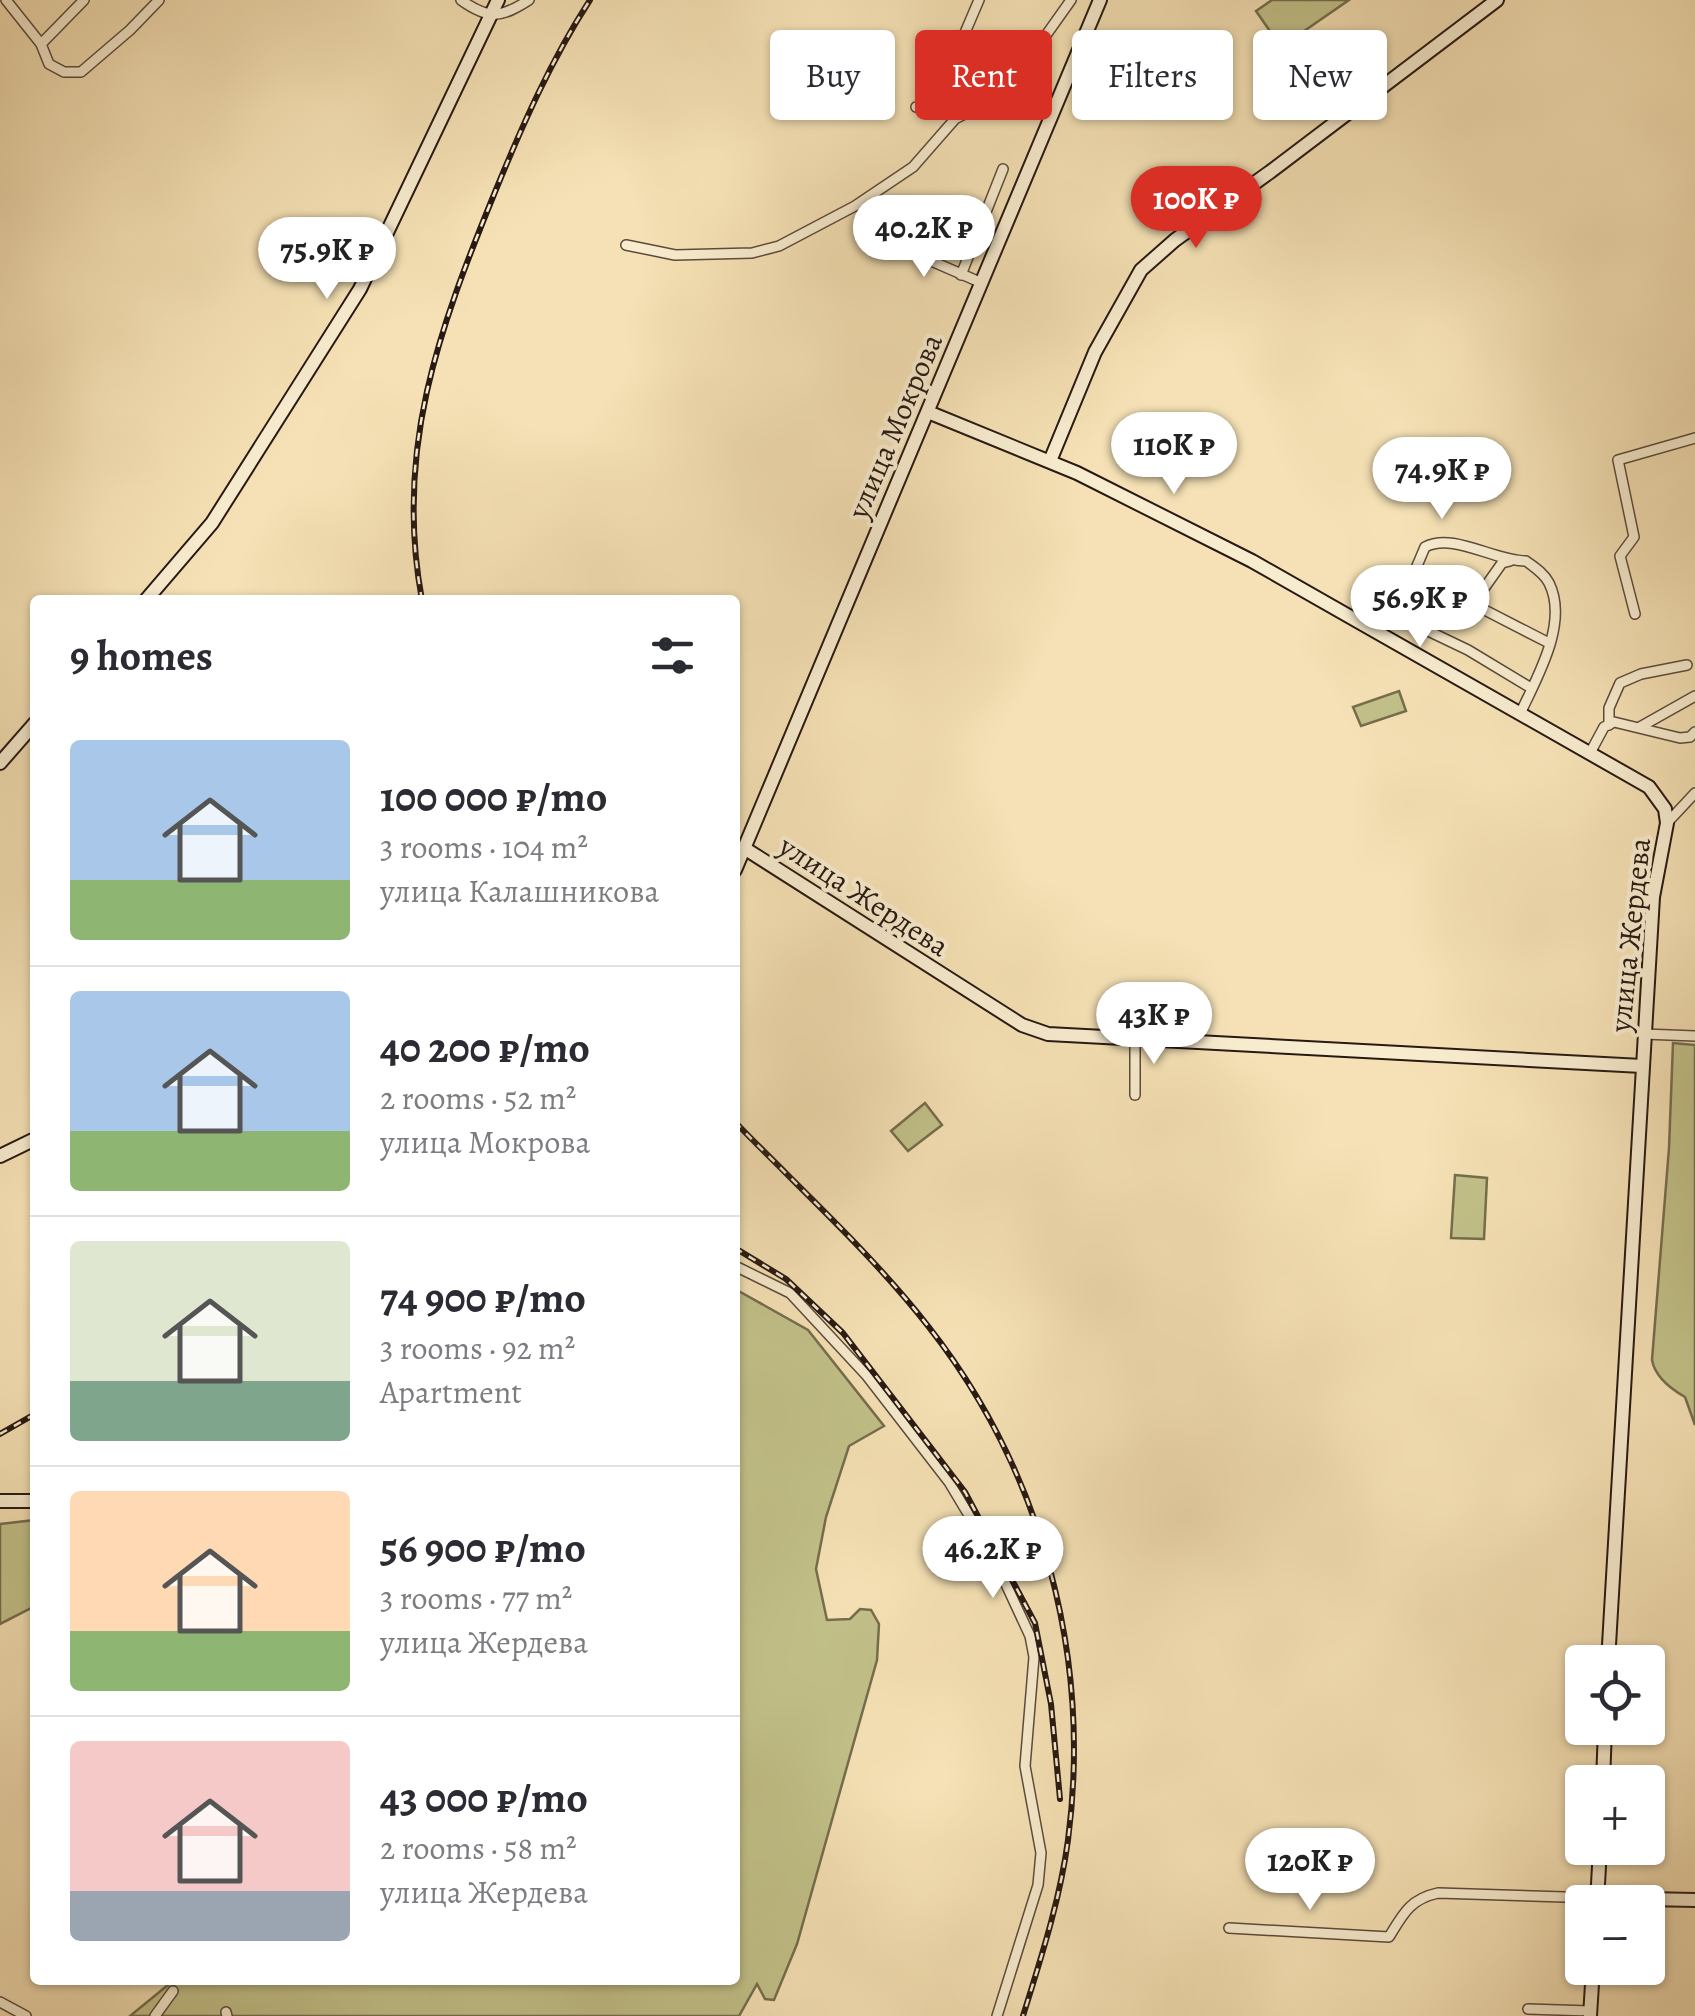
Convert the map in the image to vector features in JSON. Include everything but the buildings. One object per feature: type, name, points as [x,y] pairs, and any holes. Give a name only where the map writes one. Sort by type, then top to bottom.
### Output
[{"type":"main road","points":[[150,595],[212,523],[360,290],[498,0]]},
{"type":"main road","name":"улица Мокрова","points":[[740,846],[928,412],[1100,0]]},
{"type":"main road","points":[[1050,462],[1095,352],[1141,270],[1175,240],[1497,0]]},
{"type":"main road","name":"улица Жердева","points":[[928,412],[1050,462],[1252,561],[1649,787],[1665,808],[1666,823],[1654,888],[1644,1034],[1609,1645]]},
{"type":"main road","points":[[2,758],[30,728]]},
{"type":"main road","name":"улица Жердева","points":[[740,846],[1022,1024],[1048,1034],[1642,1066]]},
{"type":"main road","points":[[0,1156],[30,1141]]},
{"type":"main road","points":[[0,1501],[30,1501]]},
{"type":"main road","points":[[1665,1900],[1695,1900]]},
{"type":"main road","points":[[1590,2014],[1592,1985]]},
{"type":"street","points":[[6,0],[41,44],[49,64],[64,72],[80,72],[159,0]]},
{"type":"street","points":[[41,44],[84,0]]},
{"type":"street","points":[[461,0],[491,16],[510,13],[529,0]]},
{"type":"street","points":[[966,30],[979,0]]},
{"type":"street","points":[[1051,30],[1071,0]]},
{"type":"street","points":[[626,245],[663,254],[728,255],[779,246],[902,176],[957,120]]},
{"type":"street","points":[[962,275],[1003,169]]},
{"type":"street","points":[[883,240],[982,283]]},
{"type":"street","points":[[1635,614],[1620,556],[1634,537],[1618,460],[1695,438]]},
{"type":"street","points":[[1512,561],[1434,542],[1424,546],[1396,601],[1396,612],[1402,620],[1468,650],[1532,688]]},
{"type":"street","points":[[1473,604],[1502,563],[1526,561],[1548,580],[1557,611],[1549,643],[1520,714]]},
{"type":"street","points":[[1410,580],[1473,604],[1549,643]]},
{"type":"street","points":[[1609,725],[1609,708],[1620,684],[1641,674],[1687,665]]},
{"type":"street","points":[[1640,727],[1695,696]]},
{"type":"street","points":[[1590,753],[1614,722],[1680,738],[1695,732]]},
{"type":"street","points":[[1666,823],[1695,793]]},
{"type":"street","points":[[1644,1034],[1695,1036]]},
{"type":"street","points":[[1135,1039],[1135,1096]]},
{"type":"street","points":[[740,1268],[790,1293],[867,1376],[949,1482],[991,1552],[1030,1636],[1034,1657],[1025,1766],[1040,1853],[1038,1885],[997,2016]]},
{"type":"street","points":[[1229,1928],[1389,1937],[1421,1896],[1438,1893],[1565,1899]]},
{"type":"street","points":[[155,2016],[173,1991]]},
{"type":"street","points":[[0,2002],[26,2016]]},
{"type":"street","points":[[1528,2009],[1590,2014]]},
{"type":"shaded area","points":[[1272,0],[1349,0],[1306,30],[1269,30],[1256,11]]},
{"type":"shaded area","points":[[1399,691],[1406,711],[1361,726],[1353,707]]},
{"type":"shaded area","points":[[1673,1043],[1695,1045],[1695,1425],[1685,1397],[1660,1377],[1652,1360]]},
{"type":"shaded area","points":[[925,1103],[942,1125],[908,1151],[891,1131]]},
{"type":"shaded area","points":[[1455,1175],[1487,1178],[1484,1239],[1451,1238]]},
{"type":"shaded area","points":[[740,1292],[808,1330],[884,1426],[849,1446],[826,1517],[816,1569],[827,1620],[850,1619],[860,1609],[871,1610],[879,1624],[877,1660],[797,1944],[774,2000],[765,1999],[757,1984],[739,2016],[130,2016],[168,1985],[740,1985]]},
{"type":"shaded area","points":[[30,1521],[30,1609],[0,1624],[0,1524]]},
{"type":"railway","points":[[421,595],[414,492],[418,441],[440,342],[516,143],[550,70],[590,0]]},
{"type":"railway","points":[[740,1127],[883,1273],[968,1382],[1029,1504],[1050,1569],[1064,1635],[1074,1771],[1060,1885],[1023,2016]]},
{"type":"railway","points":[[740,1251],[786,1279],[843,1333],[965,1492],[1035,1623],[1051,1704],[1060,1799]]},
{"type":"railway","points":[[0,1434],[30,1417]]}]
